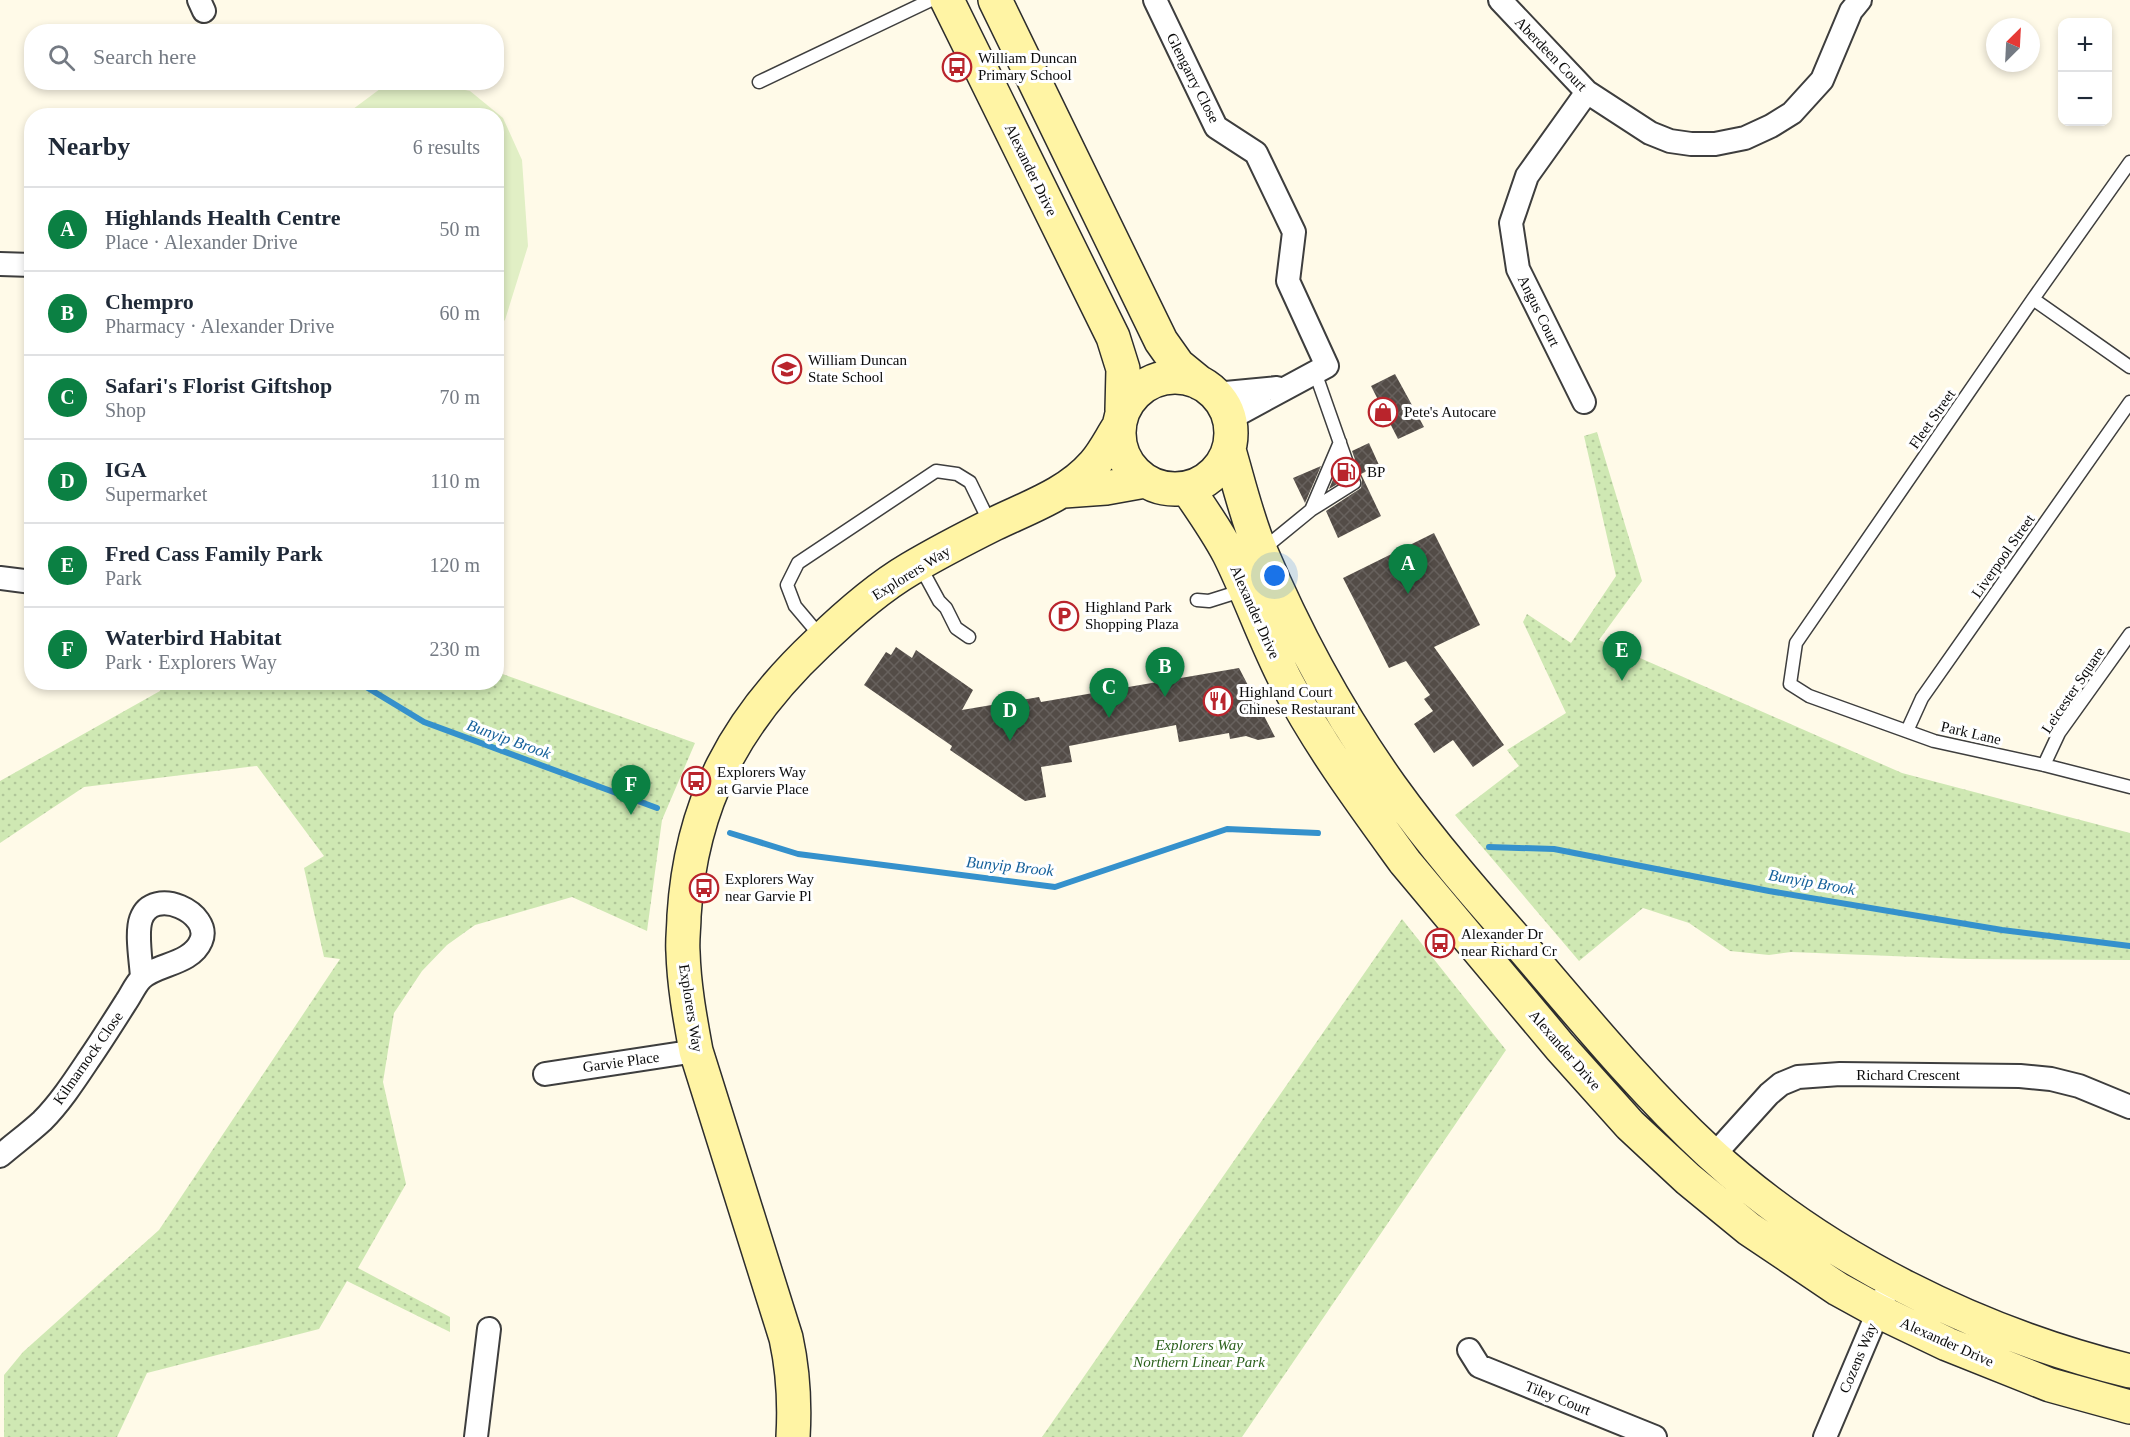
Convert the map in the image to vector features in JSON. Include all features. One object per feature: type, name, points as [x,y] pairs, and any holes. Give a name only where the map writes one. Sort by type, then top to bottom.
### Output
[{"type":"main road","name":"Alexander Drive","points":[[947,0],[1113,337],[1123,369],[1121,418]]},
{"type":"main road","points":[[995,0],[1161,341],[1178,365],[1218,411],[1214,474],[1205,481],[1187,488],[1162,488],[1145,481],[1131,468],[1121,451],[1121,418],[1134,393],[1150,383],[1181,378],[1218,411]]},
{"type":"main road","name":"Alexander Drive","points":[[1218,411],[1260,552],[1308,653],[1356,734],[1410,813],[1637,1080],[1713,1155],[1776,1207],[1853,1258],[1948,1307],[2009,1332],[2068,1353],[2130,1371]]},
{"type":"main road","name":"Explorers Way","points":[[793,1437],[792,1374],[786,1338],[696,1051],[687,1003],[682,950],[692,847],[715,783],[740,735],[767,696],[796,664],[869,598],[919,565],[991,525],[1064,491],[1095,464],[1121,418]]},
{"type":"main road","name":"Explorers Way","points":[[1064,491],[1106,488],[1145,481]]},
{"type":"main road","name":"Alexander Drive","points":[[1187,488],[1209,519],[1229,554],[1287,683],[1332,758],[1404,862],[1560,1047],[1630,1125],[1719,1206],[1773,1247],[1838,1289],[1947,1344],[2050,1385],[2130,1407]]},
{"type":"street","name":"Glengarry Close","points":[[1155,0],[1216,127],[1256,153],[1294,232],[1288,281],[1327,366],[1315,372]]},
{"type":"street","name":"Aberdeen Court","points":[[1500,0],[1587,92],[1650,133],[1670,141],[1691,144],[1715,144],[1745,138],[1792,113],[1822,80],[1854,4]]},
{"type":"street","name":"Angus Court","points":[[1584,402],[1518,269],[1511,223],[1527,176],[1587,92]]},
{"type":"street","points":[[0,264],[24,265]]},
{"type":"street","points":[[1218,411],[1288,387],[1315,372]]},
{"type":"street","points":[[0,578],[24,581]]},
{"type":"street","name":"Kilmarnock Close","points":[[0,1156],[42,1121],[65,1093],[142,978]]},
{"type":"street","name":"Garvie Place","points":[[545,1074],[696,1051]]},
{"type":"street","name":"Richard Crescent","points":[[1713,1155],[1769,1094],[1781,1084],[1798,1077],[1873,1074],[2020,1076],[2051,1079],[2079,1086],[2130,1107]]},
{"type":"street","name":"Cozens Way","points":[[1825,1437],[1892,1279]]},
{"type":"street","points":[[476,1437],[489,1329]]},
{"type":"street","name":"Tiley Court","points":[[1469,1350],[1479,1366],[1655,1437]]},
{"type":"lane","points":[[759,82],[931,0]]},
{"type":"lane","name":"Fleet Street","points":[[1809,696],[1790,684],[1796,643],[2130,162]]},
{"type":"lane","points":[[2033,299],[2130,367]]},
{"type":"lane","points":[[1260,552],[1311,510],[1354,483],[1315,372]]},
{"type":"lane","name":"Liverpool Street","points":[[1907,731],[1922,698],[2130,402]]},
{"type":"lane","points":[[1311,510],[1340,442]]},
{"type":"lane","points":[[822,639],[795,606],[787,585],[798,563],[936,471],[957,474],[970,482],[991,525]]},
{"type":"lane","points":[[919,565],[956,628],[969,637]]},
{"type":"lane","points":[[1197,600],[1209,602],[1245,589]]},
{"type":"lane","name":"Leicester Square","points":[[2044,765],[2059,733],[2130,634]]},
{"type":"lane","name":"Park Lane","points":[[1809,696],[1934,741],[2130,787]]},
{"type":"green space","points":[[379,90],[465,90],[470,91],[491,108],[354,108]]},
{"type":"green space","points":[[504,120],[522,160],[528,246],[505,320]]},
{"type":"green space","points":[[1597,432],[1642,581],[1599,640],[1902,773],[2130,833],[2130,960],[1967,959],[1791,952],[1769,955],[1730,951],[1689,923],[1643,908],[1579,961],[1455,815],[1519,766],[1507,750],[1566,713],[1523,622],[1527,614],[1571,643],[1616,576],[1584,436]]},
{"type":"green space","points":[[504,675],[695,743],[662,820],[647,931],[572,897],[475,925],[447,945],[422,971],[394,1013],[383,1082],[406,1184],[358,1268],[450,1317],[450,1332],[347,1281],[319,1329],[147,1373],[117,1437],[4,1437],[4,1375],[23,1352],[159,1230],[340,959],[324,957],[304,868],[324,856],[257,766],[84,787],[0,843],[0,781],[160,691],[504,690]]},
{"type":"green space","name":"Explorers Way Northern Linear Park","points":[[1402,919],[1506,1050],[1242,1437],[1042,1437]]},
{"type":"building","points":[[1395,374],[1424,427],[1398,439],[1371,386]]},
{"type":"building","points":[[1369,443],[1379,465],[1361,474],[1381,516],[1338,538],[1326,511],[1361,488],[1362,480],[1352,451]]},
{"type":"building","points":[[1339,465],[1344,480],[1329,489]]},
{"type":"building","points":[[1321,466],[1305,503],[1293,478]]},
{"type":"building","points":[[1434,533],[1480,625],[1434,647],[1504,745],[1473,767],[1453,740],[1434,753],[1414,724],[1433,711],[1424,699],[1430,695],[1406,661],[1389,668],[1343,578]]},
{"type":"building","points":[[896,647],[912,658],[916,650],[973,690],[962,710],[1039,697],[1041,702],[1239,668],[1275,737],[1258,740],[1246,736],[1230,739],[1229,733],[1179,742],[1176,725],[1069,746],[1072,762],[1041,767],[1046,797],[1025,801],[950,750],[952,746],[864,685],[886,652],[891,655]]},
{"type":"waterway","name":"Bunyip Brook","points":[[371,690],[424,722],[657,808]]},
{"type":"waterway","name":"Bunyip Brook","points":[[730,833],[798,854],[1055,887],[1227,829],[1318,833]]},
{"type":"waterway","name":"Bunyip Brook","points":[[1489,847],[1554,849],[1769,891],[2002,930],[2130,946]]},
{"type":"place","name":"William Duncan Primary School","points":[[957,67]]},
{"type":"place","name":"William Duncan State School","points":[[787,369]]},
{"type":"place","name":"Pete's Autocare","points":[[1383,412]]},
{"type":"place","name":"BP","points":[[1346,472]]},
{"type":"place","name":"Highlands Health Centre","points":[[1408,594]]},
{"type":"place","name":"Highland Park Shopping Plaza","points":[[1064,616]]},
{"type":"place","name":"Fred Cass Family Park","points":[[1622,681]]},
{"type":"place","name":"Chempro","points":[[1165,697]]},
{"type":"place","name":"Highland Court Chinese Restaurant","points":[[1218,701]]},
{"type":"place","name":"Safari's Florist Giftshop","points":[[1109,718]]},
{"type":"place","name":"IGA","points":[[1010,741]]},
{"type":"place","name":"Explorers Way at Garvie Place","points":[[696,781]]},
{"type":"place","name":"Waterbird Habitat","points":[[631,815]]},
{"type":"place","name":"Explorers Way near Garvie Pl","points":[[704,888]]},
{"type":"place","name":"Alexander Dr near Richard Cr","points":[[1440,943]]}]
